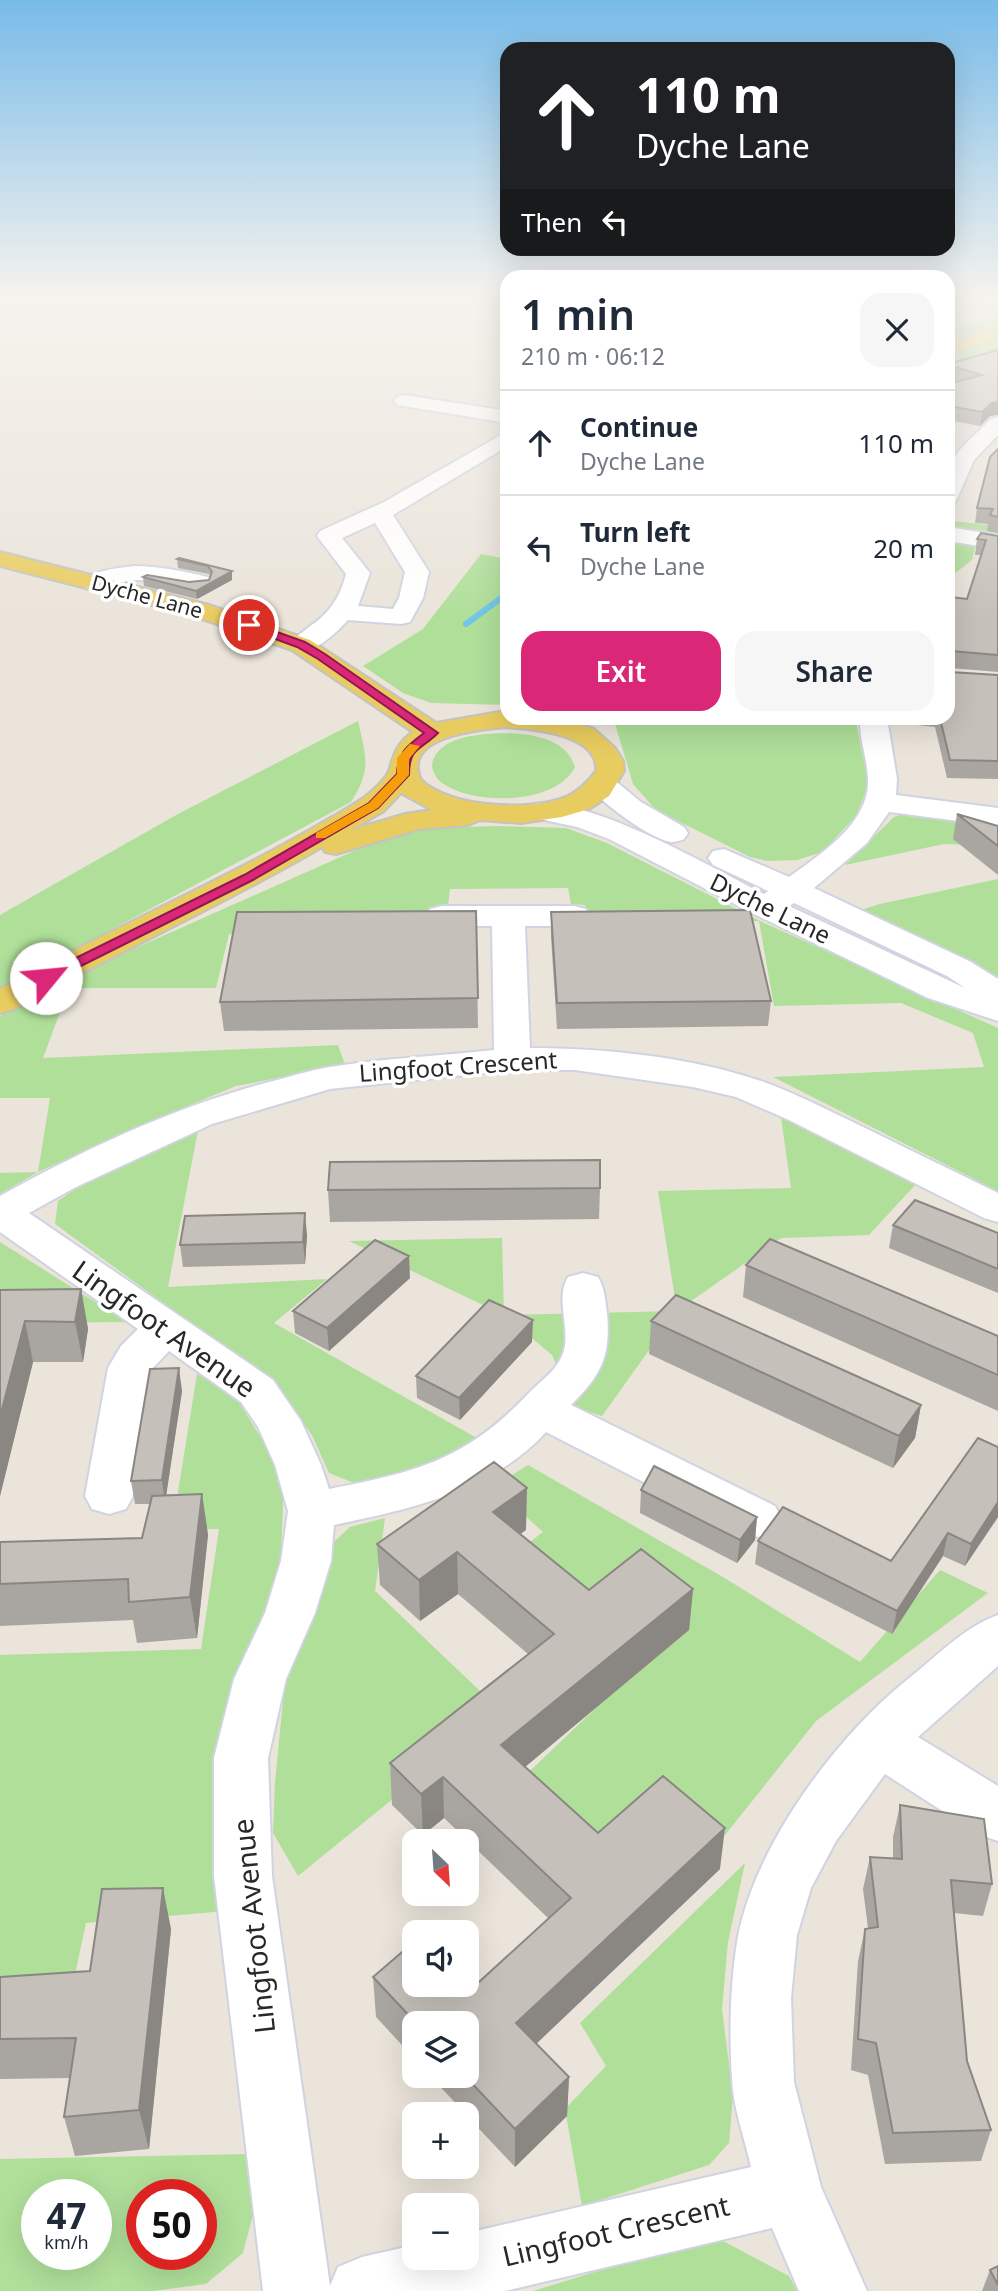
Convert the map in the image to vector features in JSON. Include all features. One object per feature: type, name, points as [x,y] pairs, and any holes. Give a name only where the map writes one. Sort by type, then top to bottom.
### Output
[{"type":"main road","name":"Dyche Lane","points":[[0,559],[200,610],[301,645],[432,733]]},
{"type":"main road","points":[[0,1003],[69,965],[249,877],[373,805],[403,775],[403,758],[409,750],[432,733],[461,724],[500,720]]},
{"type":"main road","points":[[584,725],[610,760],[611,769],[603,785]]},
{"type":"main road","name":"Dyche Lane","points":[[403,775],[415,791],[452,808],[487,814],[559,808],[586,798],[603,785]]},
{"type":"main road","points":[[249,877],[352,839],[416,820],[487,814]]},
{"type":"street","points":[[429,405],[500,416]]},
{"type":"street","points":[[955,479],[964,458],[998,423]]},
{"type":"street","points":[[301,645],[337,620],[354,592],[358,573],[328,536],[380,512],[500,442]]},
{"type":"street","points":[[342,612],[401,617],[411,598],[417,572],[380,512]]},
{"type":"street","points":[[955,535],[998,542]]},
{"type":"street","points":[[94,583],[113,575],[139,571],[199,582]]},
{"type":"street","points":[[778,899],[850,844],[870,820],[884,790],[873,741],[872,725]]},
{"type":"street","name":"Dyche Lane","points":[[603,785],[629,808],[778,899],[940,991],[998,1010]]},
{"type":"street","points":[[961,812],[971,803],[998,800]]},
{"type":"street","points":[[879,802],[998,817]]},
{"type":"street","name":"Dyche Lane","points":[[541,811],[585,820],[620,833],[959,970],[998,994]]},
{"type":"street","points":[[442,916],[574,916]]},
{"type":"street","points":[[508,916],[512,1059]]},
{"type":"street","name":"Lingfoot Crescent","points":[[0,1213],[62,1178],[148,1137],[199,1116],[264,1095],[329,1078],[512,1059],[575,1059],[627,1065],[748,1089],[802,1112],[998,1209]]},
{"type":"street","name":"Lingfoot Avenue","points":[[0,1213],[257,1391],[278,1421],[293,1454],[312,1511],[306,1561],[290,1613],[260,1679],[241,1758],[243,1876],[298,2291]]},
{"type":"street","points":[[312,1511],[421,1489],[458,1475],[497,1452],[541,1410],[582,1363],[585,1347],[583,1287]]},
{"type":"street","points":[[109,1496],[130,1368],[164,1328]]},
{"type":"street","points":[[541,1410],[758,1519]]},
{"type":"street","points":[[832,2291],[789,2191],[763,2082],[761,1998],[768,1935],[784,1882],[816,1823],[879,1741],[911,1708],[998,1636]]},
{"type":"street","points":[[879,1741],[998,1816]]},
{"type":"street","name":"Lingfoot Crescent","points":[[362,2291],[789,2191]]},
{"type":"green space","points":[[955,521],[998,526],[998,543],[976,542],[972,560],[955,573]]},
{"type":"green space","points":[[481,554],[500,558],[500,705],[431,703],[403,693],[363,666],[423,629]]},
{"type":"green space","points":[[358,721],[365,772],[351,802],[0,989],[0,915],[178,814]]},
{"type":"green space","points":[[615,725],[856,725],[869,784],[856,816],[822,852],[797,860],[768,861],[750,857],[656,810],[633,784]]},
{"type":"green space","points":[[511,733],[531,735],[558,745],[571,758],[575,767],[565,780],[551,789],[513,798],[474,796],[442,783],[435,776],[433,760],[447,745],[467,737]]},
{"type":"green space","points":[[908,812],[998,824],[998,846],[944,844],[845,865],[894,817]]},
{"type":"green space","points":[[430,828],[566,828],[607,843],[760,921],[998,1028],[998,1191],[773,1077],[984,1067],[973,1033],[901,1003],[774,1006],[759,921],[592,927],[585,905],[571,904],[568,888],[450,889],[448,906],[431,906],[429,929],[229,934],[216,988],[69,988],[43,1058],[338,1045],[345,1065],[236,1086],[38,1172],[50,1098],[0,1098],[0,1016],[57,983],[374,842]]},
{"type":"green space","points":[[998,879],[998,977],[861,910],[880,904]]},
{"type":"green space","points":[[781,1117],[846,1145],[916,1184],[869,1235],[781,1238],[677,1311],[658,1191],[791,1188]]},
{"type":"green space","points":[[198,1130],[168,1287],[327,1279],[274,1323],[482,1441],[391,1482],[354,1483],[329,1473],[312,1435],[272,1382],[55,1224],[58,1201],[90,1179]]},
{"type":"green space","points":[[38,1172],[0,1194],[0,1173]]},
{"type":"green space","points":[[502,1238],[504,1315],[349,1241]]},
{"type":"green space","points":[[0,1242],[127,1322],[0,1323]]},
{"type":"green space","points":[[677,1311],[602,1416],[576,1408],[552,1355],[504,1315]]},
{"type":"green space","points":[[197,1374],[234,1394],[284,1475],[281,1557],[253,1651],[226,1911],[86,1923],[73,1984],[0,1986],[0,1655],[201,1649],[219,1529],[172,1529]]},
{"type":"green space","points":[[528,1465],[723,1577],[860,1662],[940,1570],[988,1593],[816,1721],[725,1835],[683,1809],[594,1866],[511,1789],[681,1627],[585,1622],[509,1558],[543,1532],[493,1487]]},
{"type":"green space","points":[[385,1518],[375,1591],[501,1711],[298,1876],[273,1833],[284,1690],[326,1549],[350,1527]]},
{"type":"green space","points":[[745,1863],[728,1942],[722,2009],[733,2096],[729,2143],[709,2165],[582,2206],[565,2109],[606,2066],[580,2023]]},
{"type":"green space","points":[[249,2154],[258,2195],[243,2253],[206,2284],[153,2291],[0,2291],[0,2159]]},
{"type":"green space","points":[[723,2241],[789,2276],[797,2291],[533,2291],[611,2267]]},
{"type":"building","points":[[955,405],[990,405],[982,412],[955,407]]},
{"type":"building","points":[[998,449],[998,517],[990,515],[993,509],[977,508],[990,457]]},
{"type":"building","points":[[981,533],[998,536],[998,655],[955,651],[955,598],[967,599],[986,540],[977,539]]},
{"type":"building","points":[[177,559],[232,571],[196,591],[143,577],[147,575],[189,582],[209,580],[212,572],[208,566]]},
{"type":"building","points":[[955,672],[998,675],[998,761],[950,760],[942,725],[955,725]]},
{"type":"building","points":[[957,814],[998,826],[998,846]]},
{"type":"building","points":[[750,910],[771,1001],[557,1003],[551,912]]},
{"type":"building","points":[[476,911],[478,998],[220,1002],[237,912]]},
{"type":"building","points":[[600,1160],[600,1188],[328,1190],[330,1162]]},
{"type":"building","points":[[915,1200],[998,1233],[998,1269],[893,1225]]},
{"type":"building","points":[[305,1213],[303,1242],[180,1245],[185,1216]]},
{"type":"building","points":[[770,1239],[998,1336],[998,1375],[746,1265]]},
{"type":"building","points":[[375,1240],[409,1256],[327,1328],[293,1311]]},
{"type":"building","points":[[81,1289],[75,1322],[25,1321],[0,1417],[0,1290]]},
{"type":"building","points":[[676,1295],[921,1405],[899,1436],[651,1321]]},
{"type":"building","points":[[489,1300],[533,1320],[459,1398],[416,1376]]},
{"type":"building","points":[[179,1368],[162,1480],[131,1481],[150,1369]]},
{"type":"building","points":[[978,1438],[998,1447],[998,1502],[971,1544],[948,1533],[897,1611],[758,1541],[783,1507],[891,1561]]},
{"type":"building","points":[[494,1462],[527,1488],[493,1512],[589,1590],[641,1549],[693,1589],[501,1745],[598,1833],[663,1776],[725,1828],[516,2023],[569,2077],[515,2129],[476,2088],[479,2088],[479,2011],[405,2011],[373,1977],[402,1952],[402,1997],[479,1997],[479,1982],[571,1898],[443,1777],[421,1794],[390,1763],[554,1634],[457,1552],[419,1580],[377,1544]]},
{"type":"building","points":[[654,1466],[757,1517],[740,1540],[641,1490]]},
{"type":"building","points":[[202,1494],[190,1597],[129,1602],[128,1579],[0,1584],[0,1542],[142,1538],[152,1496]]},
{"type":"building","points":[[900,1805],[984,1819],[992,1884],[951,1880],[967,2061],[991,2130],[893,2133],[876,2043],[858,2039],[865,1929],[878,1927],[870,1857],[902,1859]]},
{"type":"building","points":[[163,1888],[139,2110],[64,2117],[76,2038],[0,2039],[0,1977],[90,1971],[102,1889]]},
{"type":"building","points":[[998,2266],[998,2285],[990,2270]]},
{"type":"waterway","points":[[466,624],[500,599]]},
{"type":"slow traffic","points":[[320,836],[373,805],[403,775],[403,758],[414,746]]},
{"type":"route","points":[[46,978],[249,877],[373,805],[403,775],[403,758],[409,750],[432,733],[321,656],[301,645],[249,625]]}]
